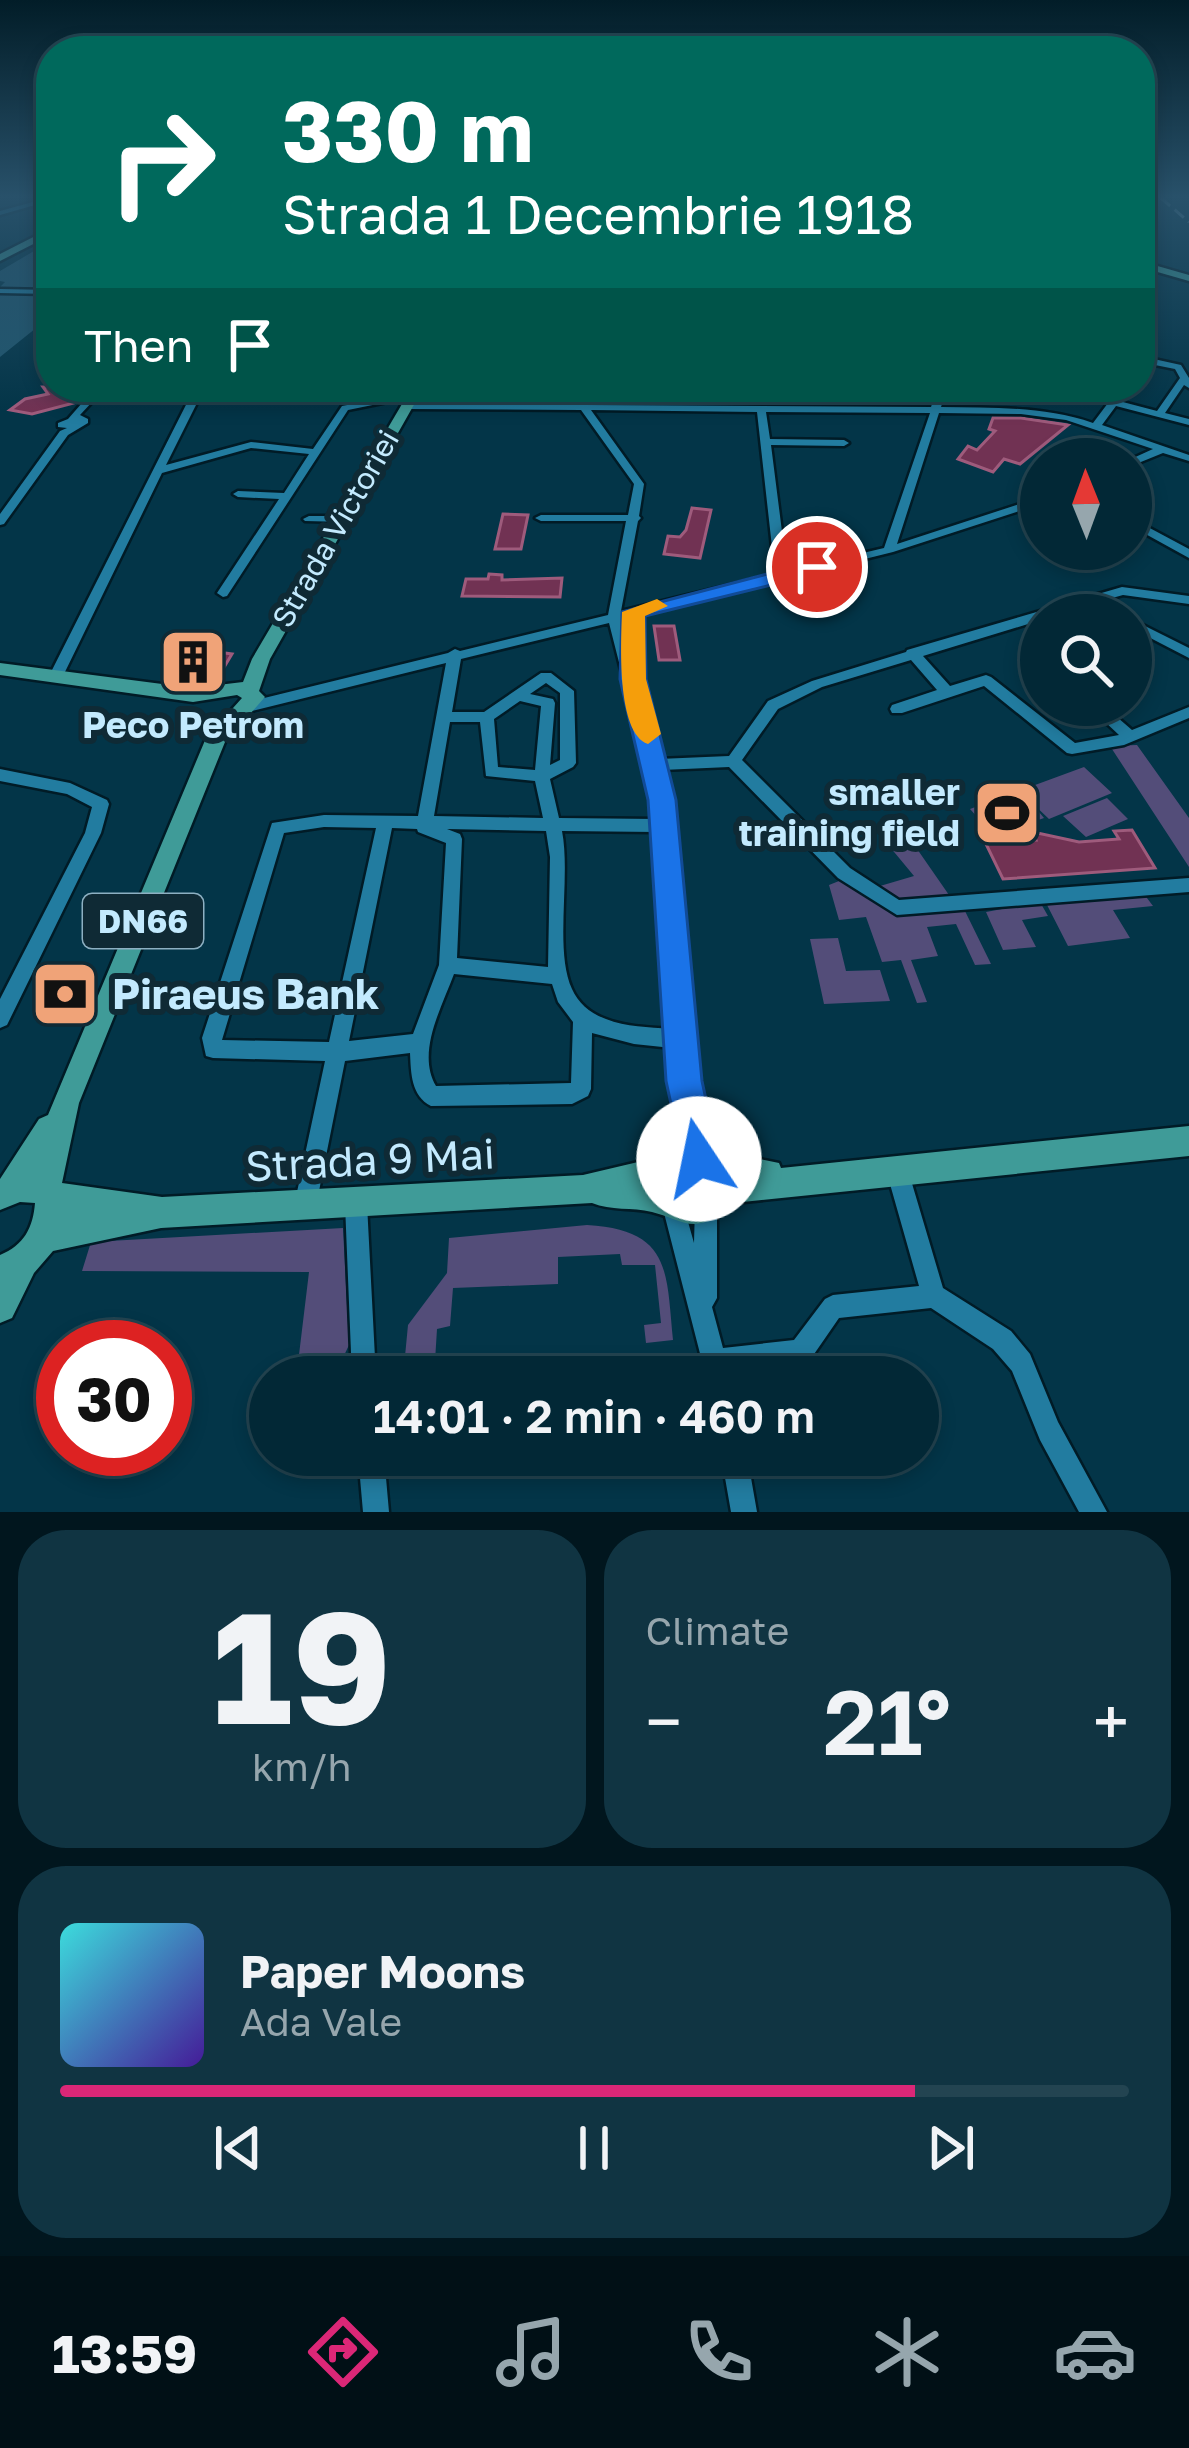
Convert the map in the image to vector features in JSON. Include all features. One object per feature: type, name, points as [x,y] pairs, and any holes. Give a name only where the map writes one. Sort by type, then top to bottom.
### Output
[{"type":"main road","points":[[1156,269],[1189,278]]},
{"type":"main road","name":"Strada Victoriei","points":[[6,1192],[65,1103],[235,702],[409,402]]},
{"type":"main road","points":[[0,669],[235,702]]},
{"type":"main road","name":"Strada Victoriei","points":[[0,1306],[48,1194],[65,1103]]},
{"type":"main road","name":"Strada 9 Mai","points":[[48,1194],[160,1213],[356,1204],[811,1177],[1189,1141]]},
{"type":"main road","name":"Strada Victoriei","points":[[6,1192],[31,1185],[48,1194]]},
{"type":"main road","name":"Strada 9 Mai","points":[[22,1257],[160,1213]]},
{"type":"street","points":[[0,291],[36,292]]},
{"type":"street","points":[[1155,362],[1178,367],[1186,382],[1159,415]]},
{"type":"street","points":[[0,522],[89,402]]},
{"type":"street","points":[[56,676],[192,402]]},
{"type":"street","points":[[223,593],[346,408],[379,402]]},
{"type":"street","points":[[515,402],[1021,411],[1096,426],[1189,458]]},
{"type":"street","points":[[582,402],[637,479],[635,518],[614,616],[656,765],[665,826],[688,1182],[714,1356]]},
{"type":"street","points":[[889,550],[939,402]]},
{"type":"street","points":[[1096,426],[1116,404],[1189,422]]},
{"type":"street","points":[[761,407],[781,576]]},
{"type":"street","points":[[766,442],[844,443]]},
{"type":"street","points":[[158,471],[251,445],[316,452]]},
{"type":"street","points":[[1152,454],[1160,450]]},
{"type":"street","points":[[238,494],[285,496]]},
{"type":"street","points":[[235,702],[296,693],[889,550],[1020,507]]},
{"type":"street","points":[[542,518],[635,518]]},
{"type":"street","points":[[309,519],[345,519]]},
{"type":"street","points":[[1152,533],[1189,554]]},
{"type":"street","points":[[1121,594],[1136,591],[1188,597]]},
{"type":"street","points":[[633,612],[633,679]]},
{"type":"street","points":[[734,760],[773,705],[817,684],[1020,624]]},
{"type":"street","points":[[1152,635],[1189,655]]},
{"type":"street","points":[[424,827],[455,653]]},
{"type":"street","points":[[912,653],[947,692]]},
{"type":"street","points":[[444,717],[487,717],[546,676],[567,691],[568,763],[561,771],[542,776],[491,772],[487,717]]},
{"type":"street","points":[[897,709],[986,680],[1072,749],[1130,736],[1189,712]]},
{"type":"street","points":[[516,695],[548,703],[542,776],[558,865],[554,976],[583,1018],[620,1037],[680,1039]]},
{"type":"street","points":[[1118,726],[1130,736]]},
{"type":"street","points":[[656,765],[734,760],[844,873],[897,908],[1189,885]]},
{"type":"street","points":[[0,775],[70,789],[100,804],[93,833],[0,1019]]},
{"type":"street","points":[[305,1206],[385,823]]},
{"type":"street","points":[[419,1042],[338,1052],[213,1049],[212,1037],[271,836],[289,824],[665,826]]},
{"type":"street","points":[[424,827],[454,839],[448,965],[419,1042],[421,1079],[431,1096],[572,1094],[581,1089],[583,1018]]},
{"type":"street","points":[[448,965],[554,976]]},
{"type":"street","points":[[897,1170],[934,1296]]},
{"type":"street","points":[[356,1204],[363,1356]]},
{"type":"street","points":[[778,1356],[801,1351],[833,1307],[934,1296],[1002,1340],[1022,1363],[1049,1431],[1094,1512]]},
{"type":"street","points":[[372,1476],[376,1512]]},
{"type":"street","points":[[738,1476],[744,1512]]},
{"type":"shaded area","points":[[1137,745],[1189,818],[1189,867],[1110,746]]},
{"type":"shaded area","points":[[1084,767],[1112,793],[1049,819],[1028,799],[1044,818],[994,836],[970,809]]},
{"type":"shaded area","points":[[1107,798],[1128,819],[1086,837],[1063,816]]},
{"type":"shaded area","points":[[906,833],[949,895],[894,901],[880,886],[914,876],[885,841]]},
{"type":"shaded area","points":[[844,879],[873,897],[901,906],[964,909],[991,964],[975,965],[956,924],[927,927],[938,956],[911,960],[927,1002],[917,1003],[901,960],[882,962],[866,917],[839,920],[829,885]]},
{"type":"shaded area","points":[[1144,894],[1153,906],[1113,910],[1130,938],[1068,946],[1046,903]]},
{"type":"shaded area","points":[[1040,902],[1048,916],[1022,920],[1036,947],[1003,950],[986,912]]},
{"type":"shaded area","points":[[838,938],[846,971],[880,970],[890,1001],[824,1004],[810,939]]},
{"type":"shaded area","points":[[587,1225],[635,1236],[650,1246],[665,1275],[673,1340],[646,1343],[644,1325],[661,1323],[655,1265],[622,1265],[620,1254],[558,1257],[558,1284],[453,1288],[450,1326],[437,1329],[435,1356],[405,1356],[408,1325],[447,1273],[449,1238]]},
{"type":"shaded area","points":[[343,1228],[349,1345],[344,1356],[299,1356],[309,1272],[82,1271],[91,1242]]},
{"type":"water","points":[[36,269],[36,328],[0,357],[0,287],[5,282],[0,281],[0,271]]},
{"type":"building","points":[[25,399],[75,402],[32,414],[10,410]]},
{"type":"building","points":[[993,418],[1068,425],[1052,438],[1020,438],[1020,464],[1004,459],[993,472],[958,459],[968,446],[977,450],[995,431],[989,429]]},
{"type":"building","points":[[692,508],[711,510],[700,558],[664,554],[668,536],[680,537],[686,530]]},
{"type":"building","points":[[503,514],[528,515],[521,549],[495,549]]},
{"type":"building","points":[[489,574],[502,575],[502,580],[562,578],[560,597],[462,596],[466,579],[488,579]]},
{"type":"building","points":[[654,626],[674,626],[680,660],[659,660]]},
{"type":"building","name":"Peco Petrom","points":[[196,639],[209,640],[203,650],[232,654],[217,679],[168,678]]},
{"type":"building","points":[[1132,830],[1155,868],[1003,879],[985,842],[1036,840],[1033,832],[1079,842],[1119,839],[1114,831]]},
{"type":"slow traffic","points":[[648,734],[633,679],[633,612],[657,606]]},
{"type":"place","name":"Peco Petrom","points":[[193,662]]},
{"type":"place","name":"smaller training field","points":[[1007,813]]},
{"type":"place","name":"Piraeus Bank","points":[[65,994]]},
{"type":"route","points":[[699,1159],[684,1081],[662,800],[633,679],[633,612],[817,567]]}]
